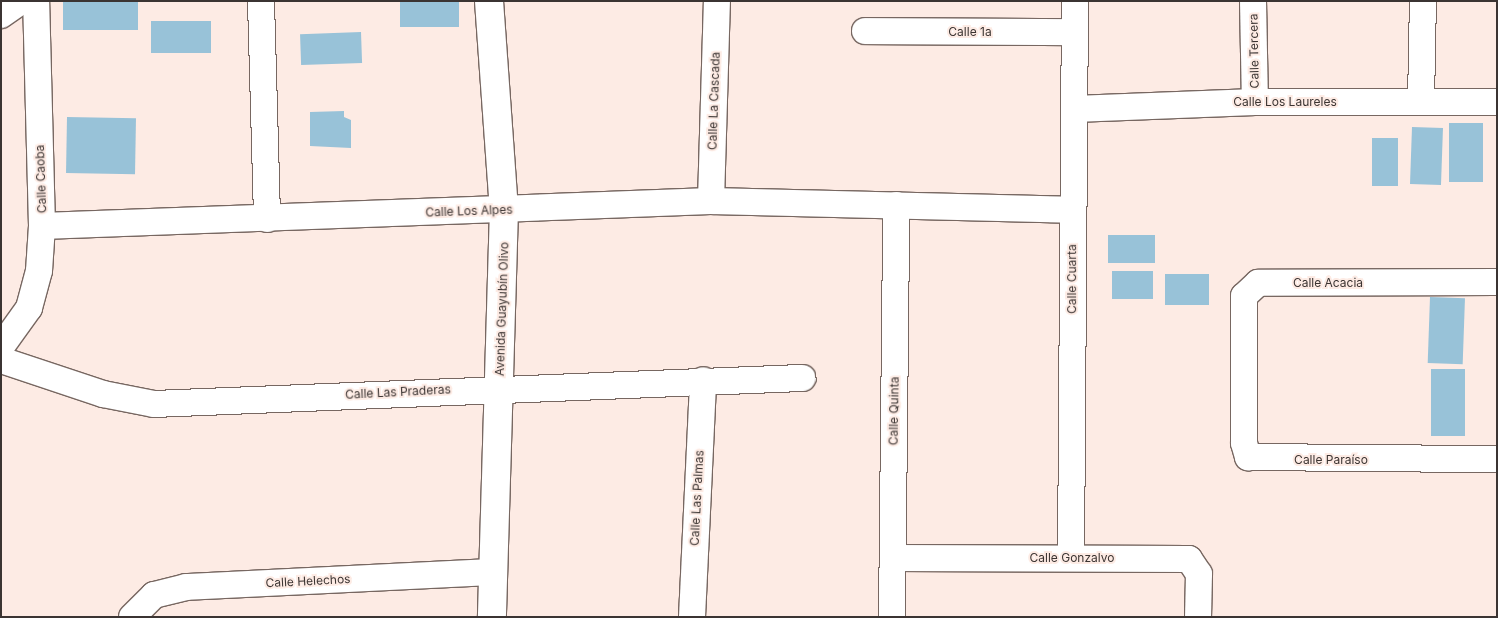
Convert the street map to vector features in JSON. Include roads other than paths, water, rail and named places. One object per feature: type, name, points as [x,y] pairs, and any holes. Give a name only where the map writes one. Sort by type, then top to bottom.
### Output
[{"type":"main road","name":"Avenida Guayubín Olivo","points":[[488,1],[504,209],[492,617]]},
{"type":"street","points":[[1,14],[21,1]]},
{"type":"street","name":"Calle Caoba","points":[[1,347],[29,308],[39,270],[42,226],[36,1]]},
{"type":"street","points":[[261,1],[267,220]]},
{"type":"street","name":"Calle La Cascada","points":[[710,201],[717,1]]},
{"type":"street","name":"Calle Cuarta","points":[[1071,557],[1075,1]]},
{"type":"street","name":"Calle Tercera","points":[[1253,1],[1255,102]]},
{"type":"street","points":[[1421,102],[1423,1]]},
{"type":"street","name":"Calle 1a","points":[[865,31],[1075,32]]},
{"type":"street","name":"Calle Los Laureles","points":[[1074,110],[1255,102],[1497,102]]},
{"type":"street","name":"Calle Los Alpes","points":[[42,226],[267,220],[710,201],[1072,210]]},
{"type":"street","name":"Calle Quinta","points":[[892,617],[896,205]]},
{"type":"street","name":"Calle Acacia","points":[[1244,375],[1244,296],[1258,283],[1497,282]]},
{"type":"street","name":"Calle Las Praderas","points":[[1,360],[103,394],[154,404],[500,387],[802,378]]},
{"type":"street","name":"Calle Paraíso","points":[[1244,375],[1244,443],[1248,457],[1497,459]]},
{"type":"street","name":"Calle Las Palmas","points":[[692,617],[703,380]]},
{"type":"street","name":"Calle Gonzalvo","points":[[893,558],[1071,557],[1189,559],[1199,574],[1198,617]]},
{"type":"street","name":"Calle Helechos","points":[[132,617],[154,595],[186,587],[494,572]]}]
